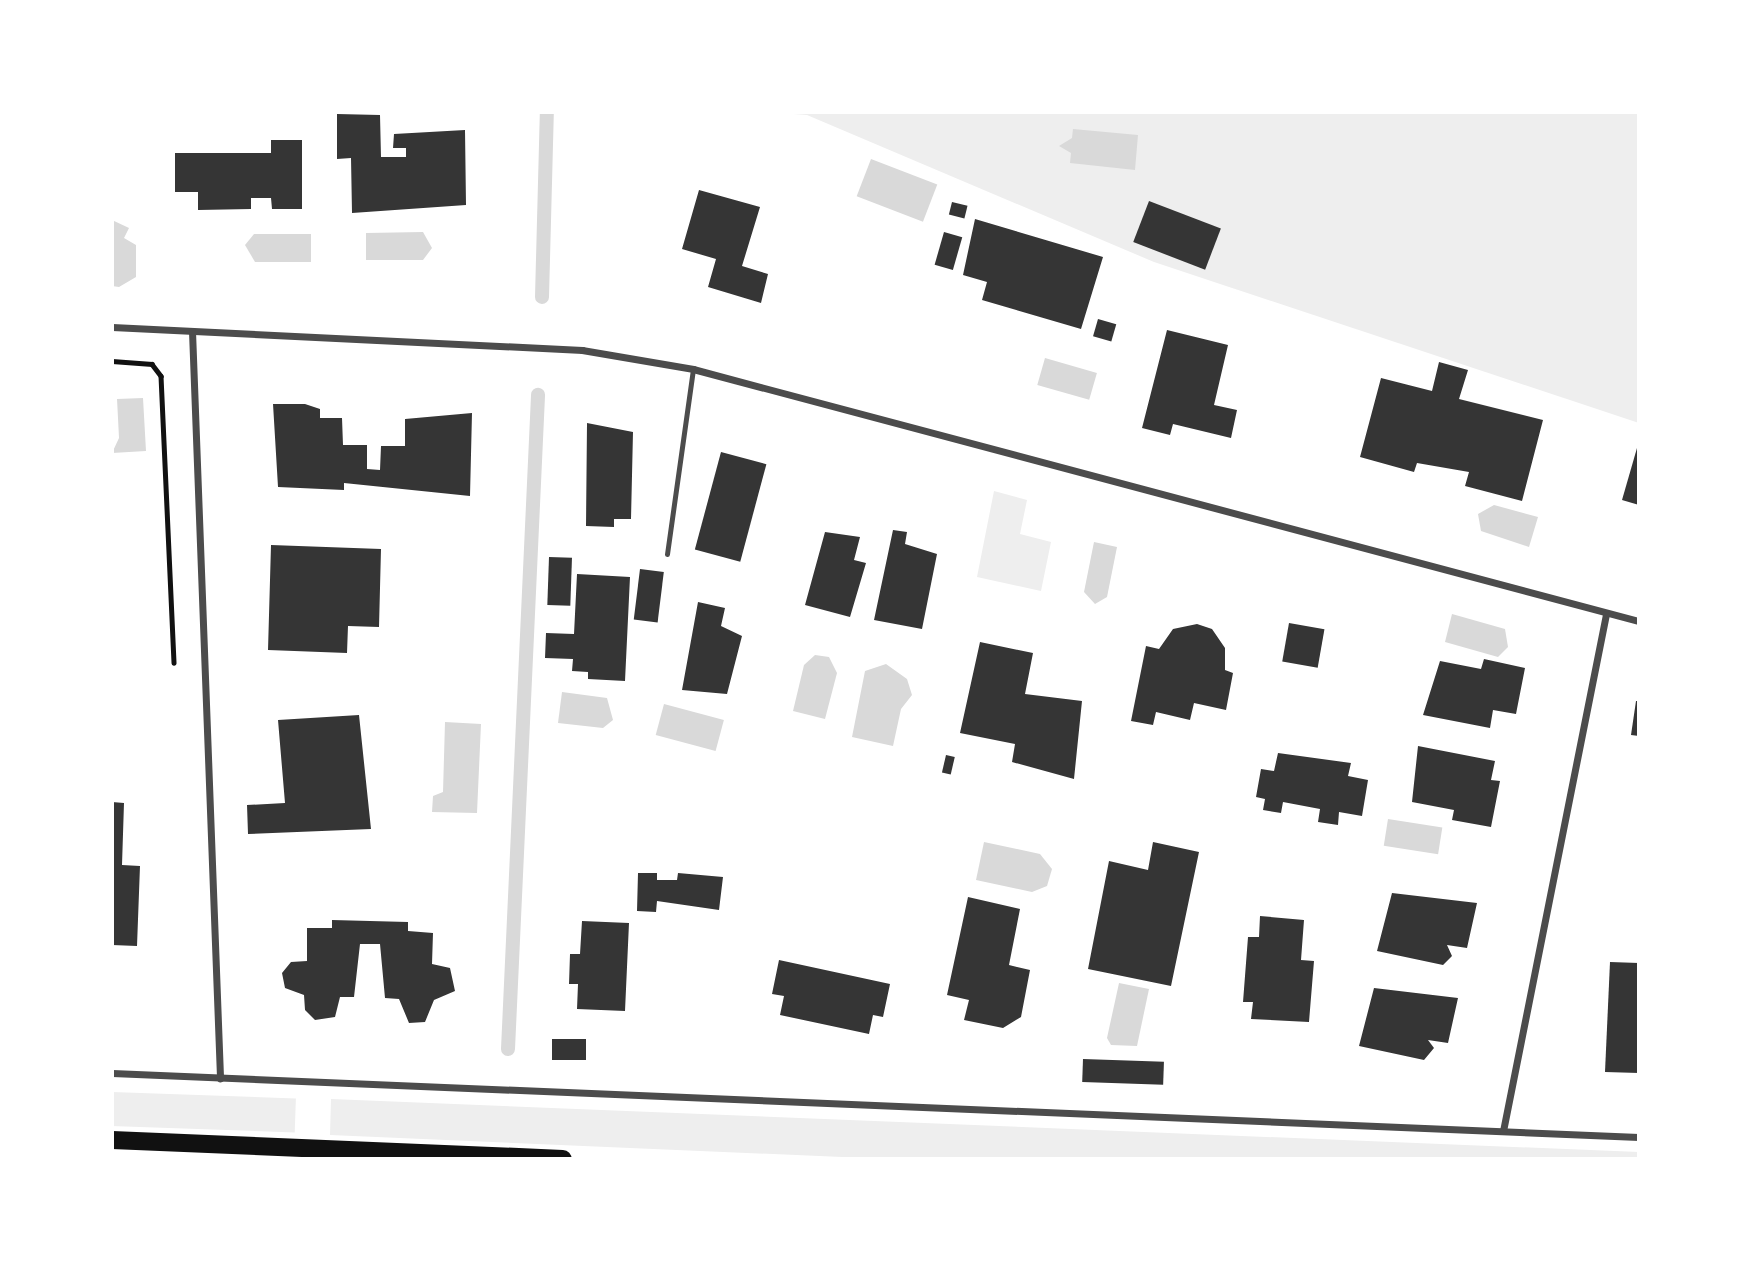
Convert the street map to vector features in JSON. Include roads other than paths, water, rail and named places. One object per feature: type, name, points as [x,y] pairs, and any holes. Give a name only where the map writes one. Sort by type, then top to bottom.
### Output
[{"type":"main road","points":[[112,1140],[563,1159]]},
{"type":"street","points":[[112,327],[582,350],[693,369],[1639,621]]},
{"type":"street","points":[[192,331],[220,1078]]},
{"type":"street","points":[[1503,1131],[1606,614]]},
{"type":"street","points":[[112,1073],[1639,1137]]},
{"type":"lane","points":[[667,554],[693,369]]},
{"type":"waterway","points":[[542,297],[547,112]]},
{"type":"waterway","points":[[508,1049],[538,395]]}]
